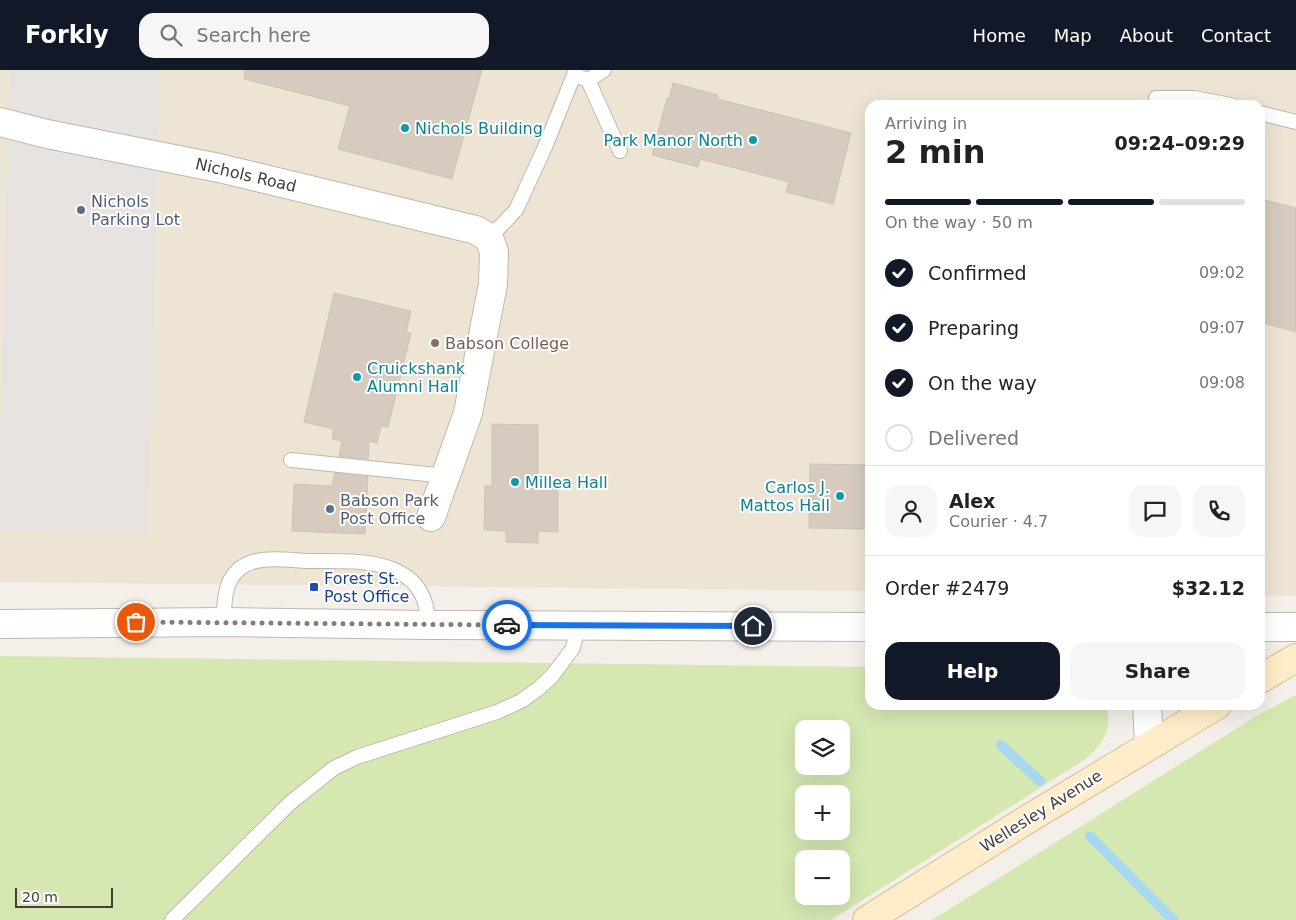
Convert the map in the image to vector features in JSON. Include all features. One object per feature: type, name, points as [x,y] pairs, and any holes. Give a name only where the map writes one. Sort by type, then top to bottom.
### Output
[{"type":"main road","points":[[1265,676],[1296,658]]},
{"type":"main road","name":"Wellesley Avenue","points":[[867,920],[1208,710]]},
{"type":"street","name":"Nichols Road","points":[[0,122],[46,134],[228,170],[476,230],[489,238]]},
{"type":"street","points":[[431,517],[468,413],[493,284],[494,252],[489,238]]},
{"type":"street","points":[[0,624],[224,622],[865,627]]},
{"type":"street","points":[[1265,627],[1296,627]]},
{"type":"street","points":[[1147,710],[1149,745]]},
{"type":"lane","points":[[579,75],[604,70]]},
{"type":"lane","points":[[579,75],[620,151]]},
{"type":"lane","points":[[489,238],[516,210],[579,75]]},
{"type":"lane","points":[[1156,100],[1156,98],[1194,98],[1205,100]]},
{"type":"lane","points":[[1265,114],[1296,122]]},
{"type":"lane","points":[[291,460],[446,476]]},
{"type":"lane","points":[[224,622],[227,590],[231,578],[247,564],[266,560],[366,561],[388,566],[416,586],[426,605],[428,625]]},
{"type":"lane","points":[[172,920],[290,804],[334,768],[357,757],[497,712],[521,701],[538,689],[552,676],[573,648],[578,625]]},
{"type":"shaded area","name":"Babson College","points":[[0,70],[1296,70],[1296,596],[1265,595],[1265,100],[865,100],[865,591],[0,582]]},
{"type":"shaded area","name":"Nichols Parking Lot","points":[[10,70],[160,70],[148,533],[0,530],[0,445]]},
{"type":"green space","points":[[0,656],[865,667],[865,710],[1107,710],[1108,722],[1105,735],[1098,747],[1086,759],[831,920],[0,920]]},
{"type":"green space","points":[[1296,695],[1296,920],[932,920],[1253,718]]},
{"type":"building","name":"Nichols Building","points":[[245,70],[482,70],[452,179],[338,149],[350,106],[244,79]]},
{"type":"building","name":"Park Manor North","points":[[673,83],[718,95],[718,99],[851,133],[833,204],[786,192],[789,182],[700,159],[698,167],[652,155],[667,98],[669,99]]},
{"type":"building","points":[[1265,200],[1296,208],[1296,332],[1265,323]]},
{"type":"building","name":"Cruickshank Alumni Hall","points":[[334,293],[411,311],[406,332],[411,333],[388,427],[381,426],[377,443],[369,441],[368,459],[339,456],[342,441],[332,439],[334,429],[304,422]]},
{"type":"building","name":"Millea Hall","points":[[492,424],[538,425],[538,486],[558,486],[558,532],[538,531],[538,543],[506,542],[506,531],[484,530],[485,486],[492,486]]},
{"type":"building","name":"Carlos J. Mattos Hall","points":[[810,464],[865,465],[865,529],[809,528]]},
{"type":"building","name":"Babson Park Post Office","points":[[335,473],[368,477],[365,534],[292,531],[294,484],[332,486]]},
{"type":"waterway","points":[[1001,745],[1040,781]]},
{"type":"waterway","points":[[1090,836],[1173,920]]},
{"type":"way so far","points":[[136,622],[507,625]]},
{"type":"place","name":"Nichols Building","points":[[405,128]]},
{"type":"place","name":"Park Manor North","points":[[753,140]]},
{"type":"place","name":"Nichols Parking Lot","points":[[81,210]]},
{"type":"place","name":"Babson College","points":[[435,343]]},
{"type":"place","name":"Cruickshank Alumni Hall","points":[[357,377]]},
{"type":"place","name":"Millea Hall","points":[[515,482]]},
{"type":"place","name":"Carlos J. Mattos Hall","points":[[840,496]]},
{"type":"place","name":"Babson Park Post Office","points":[[330,509]]},
{"type":"place","name":"Forest St. Post Office","points":[[314,587]]},
{"type":"route","points":[[507,625],[753,626]]}]
